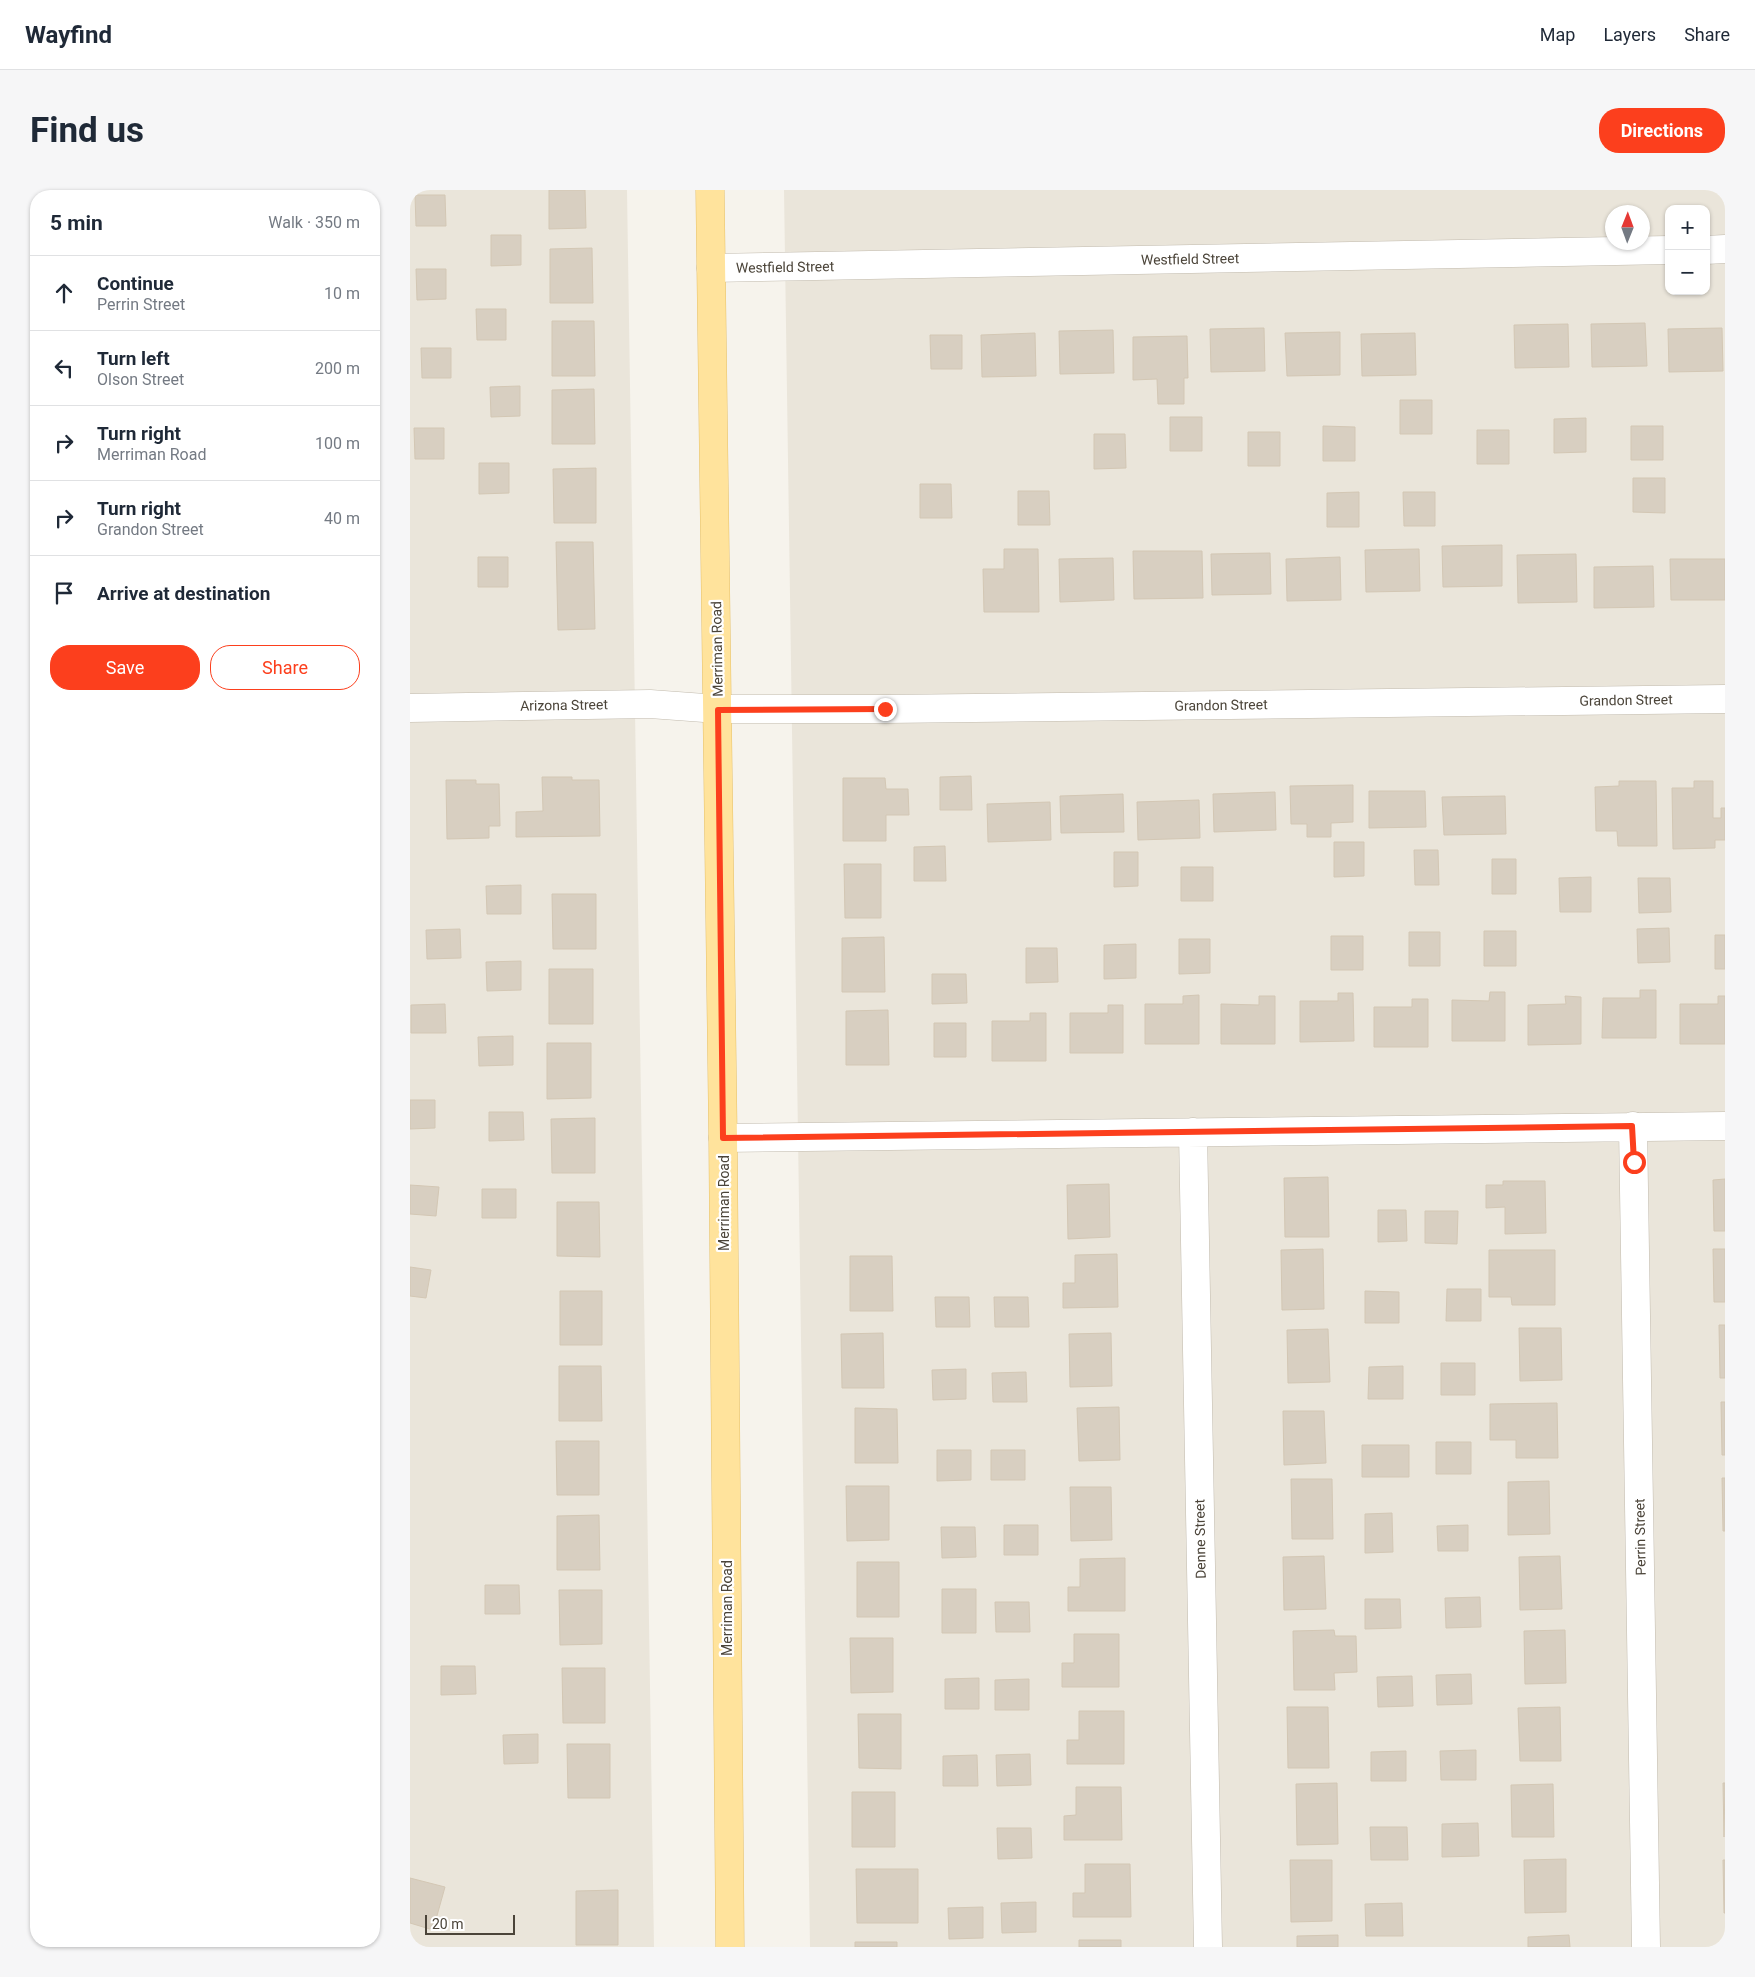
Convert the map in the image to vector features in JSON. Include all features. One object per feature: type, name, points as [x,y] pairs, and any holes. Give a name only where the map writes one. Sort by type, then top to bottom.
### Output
[{"type":"main road","name":"Merriman Road","points":[[710,190],[723,1138],[730,1947]]},
{"type":"street","name":"Westfield Street","points":[[711,268],[1665,250]]},
{"type":"street","points":[[1710,250],[1725,250]]},
{"type":"street","name":"Grandon Street","points":[[718,710],[1725,699]]},
{"type":"street","name":"Arizona Street","points":[[410,708],[650,704],[718,710]]},
{"type":"street","name":"Perrin Street","points":[[1632,1126],[1646,1947]]},
{"type":"street","points":[[723,1138],[1725,1126]]},
{"type":"street","name":"Denne Street","points":[[1193,1132],[1208,1947]]},
{"type":"shaded area","points":[[410,190],[627,190],[654,1947],[410,1947]]},
{"type":"shaded area","points":[[784,190],[1725,190],[1725,1947],[810,1947]]},
{"type":"building","points":[[549,190],[585,190],[586,228],[549,229]]},
{"type":"building","points":[[415,195],[445,195],[446,226],[416,226]]},
{"type":"building","points":[[491,235],[521,235],[521,265],[491,266]]},
{"type":"building","points":[[592,248],[593,303],[550,303],[550,249]]},
{"type":"building","points":[[416,269],[446,269],[446,299],[417,300]]},
{"type":"building","points":[[476,309],[506,309],[506,340],[477,340]]},
{"type":"building","points":[[552,321],[594,321],[595,376],[552,376]]},
{"type":"building","points":[[1645,323],[1647,366],[1592,367],[1591,324]]},
{"type":"building","points":[[1568,324],[1569,367],[1515,368],[1514,325]]},
{"type":"building","points":[[1264,328],[1265,371],[1211,372],[1210,329]]},
{"type":"building","points":[[1722,328],[1723,371],[1669,372],[1668,329]]},
{"type":"building","points":[[1113,330],[1114,373],[1060,374],[1059,331]]},
{"type":"building","points":[[1340,332],[1340,375],[1287,376],[1285,333]]},
{"type":"building","points":[[1035,333],[1036,376],[982,377],[981,335]]},
{"type":"building","points":[[1415,333],[1416,375],[1362,376],[1361,334]]},
{"type":"building","points":[[930,335],[962,335],[962,369],[931,369]]},
{"type":"building","points":[[1187,336],[1188,378],[1184,378],[1184,404],[1158,404],[1157,379],[1133,380],[1133,337]]},
{"type":"building","points":[[421,348],[451,348],[451,378],[422,378]]},
{"type":"building","points":[[520,386],[520,416],[491,417],[490,387]]},
{"type":"building","points":[[594,389],[595,444],[552,444],[552,390]]},
{"type":"building","points":[[1400,400],[1432,400],[1432,434],[1400,434]]},
{"type":"building","points":[[1170,417],[1202,417],[1202,451],[1170,451]]},
{"type":"building","points":[[1586,418],[1586,452],[1554,453],[1554,419]]},
{"type":"building","points":[[1323,426],[1355,427],[1355,461],[1323,461]]},
{"type":"building","points":[[1631,426],[1663,426],[1663,460],[1631,460]]},
{"type":"building","points":[[414,428],[444,428],[444,459],[415,459]]},
{"type":"building","points":[[1477,430],[1509,430],[1509,464],[1477,464]]},
{"type":"building","points":[[1248,432],[1280,432],[1280,466],[1248,466]]},
{"type":"building","points":[[1094,434],[1125,434],[1126,468],[1094,469]]},
{"type":"building","points":[[479,463],[509,463],[509,493],[479,494]]},
{"type":"building","points":[[596,468],[596,523],[554,523],[553,469]]},
{"type":"building","points":[[1633,478],[1665,478],[1665,513],[1633,512]]},
{"type":"building","points":[[920,484],[951,484],[952,518],[920,518]]},
{"type":"building","points":[[1018,491],[1049,491],[1050,525],[1018,525]]},
{"type":"building","points":[[1359,492],[1359,527],[1327,527],[1327,493]]},
{"type":"building","points":[[1403,492],[1435,492],[1435,526],[1404,526]]},
{"type":"building","points":[[556,542],[593,542],[595,629],[558,630]]},
{"type":"building","points":[[1502,545],[1502,586],[1443,587],[1442,546]]},
{"type":"building","points":[[1004,549],[1038,549],[1039,612],[984,612],[983,569],[1004,569]]},
{"type":"building","points":[[1419,549],[1420,591],[1366,592],[1365,550]]},
{"type":"building","points":[[1133,551],[1202,551],[1203,598],[1134,599]]},
{"type":"building","points":[[1270,553],[1271,594],[1212,595],[1211,554]]},
{"type":"building","points":[[1576,554],[1577,602],[1518,603],[1517,555]]},
{"type":"building","points":[[478,557],[508,557],[508,587],[478,587]]},
{"type":"building","points":[[1340,557],[1341,600],[1287,601],[1286,559]]},
{"type":"building","points":[[1113,558],[1114,600],[1060,602],[1059,559]]},
{"type":"building","points":[[1670,559],[1725,559],[1725,600],[1671,600]]},
{"type":"building","points":[[1653,566],[1654,607],[1594,608],[1594,567]]},
{"type":"building","points":[[971,776],[972,810],[940,810],[940,777]]},
{"type":"building","points":[[542,777],[572,777],[572,780],[599,780],[600,836],[516,837],[516,812],[543,811]]},
{"type":"building","points":[[843,778],[885,778],[886,789],[908,789],[909,815],[886,815],[886,841],[843,841]]},
{"type":"building","points":[[446,780],[476,780],[476,784],[499,784],[500,826],[489,826],[489,838],[447,839]]},
{"type":"building","points":[[1619,781],[1656,781],[1657,846],[1618,846],[1617,831],[1596,831],[1595,787],[1619,786]]},
{"type":"building","points":[[1694,781],[1713,781],[1713,818],[1721,818],[1721,808],[1725,808],[1725,840],[1715,840],[1715,848],[1673,849],[1672,788],[1694,788]]},
{"type":"building","points":[[1353,785],[1353,822],[1331,823],[1331,837],[1307,837],[1307,824],[1291,824],[1290,786]]},
{"type":"building","points":[[1369,791],[1425,791],[1426,827],[1369,828]]},
{"type":"building","points":[[1275,792],[1276,830],[1214,832],[1213,794]]},
{"type":"building","points":[[1123,794],[1124,832],[1061,833],[1060,796]]},
{"type":"building","points":[[1505,796],[1506,834],[1444,835],[1442,797]]},
{"type":"building","points":[[1199,800],[1200,838],[1138,840],[1137,802]]},
{"type":"building","points":[[1050,802],[1051,840],[988,842],[987,804]]},
{"type":"building","points":[[1334,842],[1364,842],[1364,876],[1334,877]]},
{"type":"building","points":[[945,846],[946,881],[914,881],[914,847]]},
{"type":"building","points":[[1414,850],[1438,850],[1439,885],[1415,885]]},
{"type":"building","points":[[1114,852],[1138,852],[1138,886],[1114,887]]},
{"type":"building","points":[[1492,859],[1516,859],[1516,894],[1492,894]]},
{"type":"building","points":[[844,864],[881,864],[881,918],[845,918]]},
{"type":"building","points":[[1181,867],[1213,867],[1213,901],[1181,901]]},
{"type":"building","points":[[1591,877],[1591,912],[1560,912],[1559,878]]},
{"type":"building","points":[[1638,878],[1670,878],[1671,912],[1639,913]]},
{"type":"building","points":[[521,885],[521,914],[487,914],[486,886]]},
{"type":"building","points":[[552,894],[596,894],[596,949],[553,949]]},
{"type":"building","points":[[1669,928],[1670,962],[1638,963],[1637,929]]},
{"type":"building","points":[[460,929],[461,958],[427,959],[426,930]]},
{"type":"building","points":[[1484,931],[1516,931],[1516,966],[1484,966]]},
{"type":"building","points":[[1409,932],[1440,932],[1440,966],[1409,966]]},
{"type":"building","points":[[1715,935],[1725,935],[1725,969],[1715,969]]},
{"type":"building","points":[[1331,936],[1363,936],[1363,970],[1331,970]]},
{"type":"building","points":[[884,937],[885,992],[842,992],[842,938]]},
{"type":"building","points":[[1179,939],[1210,939],[1210,973],[1179,974]]},
{"type":"building","points":[[1136,944],[1136,978],[1104,979],[1104,945]]},
{"type":"building","points":[[1026,948],[1057,948],[1058,982],[1026,983]]},
{"type":"building","points":[[521,961],[521,990],[487,991],[486,962]]},
{"type":"building","points":[[549,969],[593,969],[593,1024],[549,1024]]},
{"type":"building","points":[[932,974],[966,974],[967,1003],[932,1004]]},
{"type":"building","points":[[1640,990],[1656,990],[1656,1038],[1602,1038],[1603,998],[1640,998]]},
{"type":"building","points":[[1490,992],[1505,992],[1505,1041],[1452,1041],[1452,1000],[1489,1001]]},
{"type":"building","points":[[1338,993],[1353,993],[1354,1041],[1300,1042],[1300,1001],[1338,1001]]},
{"type":"building","points":[[1199,995],[1199,1044],[1145,1044],[1145,1004],[1183,1004],[1183,996]]},
{"type":"building","points":[[1259,996],[1275,996],[1275,1044],[1221,1044],[1221,1004],[1259,1005]]},
{"type":"building","points":[[1565,996],[1581,997],[1581,1044],[1528,1045],[1528,1005],[1566,1004]]},
{"type":"building","points":[[1718,996],[1725,996],[1725,1044],[1680,1044],[1680,1004],[1718,1004]]},
{"type":"building","points":[[1412,999],[1428,999],[1428,1047],[1374,1047],[1374,1007],[1412,1007]]},
{"type":"building","points":[[445,1004],[446,1033],[411,1033],[411,1005]]},
{"type":"building","points":[[1108,1005],[1123,1005],[1123,1053],[1070,1053],[1070,1013],[1108,1013]]},
{"type":"building","points":[[888,1010],[889,1065],[846,1065],[846,1011]]},
{"type":"building","points":[[1030,1013],[1046,1013],[1046,1061],[992,1061],[992,1021],[1030,1021]]},
{"type":"building","points":[[934,1023],[966,1023],[966,1057],[934,1057]]},
{"type":"building","points":[[513,1036],[513,1065],[479,1066],[478,1037]]},
{"type":"building","points":[[547,1043],[591,1043],[591,1098],[547,1099]]},
{"type":"building","points":[[410,1100],[435,1100],[435,1128],[410,1129]]},
{"type":"building","points":[[489,1112],[523,1112],[524,1140],[489,1141]]},
{"type":"building","points":[[595,1118],[595,1173],[552,1173],[551,1119]]},
{"type":"building","points":[[1328,1177],[1329,1237],[1285,1237],[1284,1178]]},
{"type":"building","points":[[1725,1179],[1725,1231],[1714,1231],[1713,1180]]},
{"type":"building","points":[[1503,1181],[1545,1181],[1546,1233],[1505,1234],[1505,1207],[1486,1208],[1486,1185],[1503,1185]]},
{"type":"building","points":[[1109,1184],[1110,1237],[1068,1239],[1067,1185]]},
{"type":"building","points":[[410,1185],[439,1187],[436,1216],[410,1214]]},
{"type":"building","points":[[482,1189],[516,1189],[516,1218],[482,1218]]},
{"type":"building","points":[[557,1202],[599,1202],[600,1257],[557,1256]]},
{"type":"building","points":[[1378,1210],[1406,1210],[1407,1241],[1378,1242]]},
{"type":"building","points":[[1425,1211],[1458,1211],[1457,1244],[1425,1243]]},
{"type":"building","points":[[1323,1249],[1324,1309],[1282,1310],[1281,1250]]},
{"type":"building","points":[[1713,1249],[1725,1249],[1725,1302],[1714,1302]]},
{"type":"building","points":[[1489,1250],[1555,1250],[1555,1305],[1512,1305],[1511,1297],[1489,1297]]},
{"type":"building","points":[[1117,1254],[1118,1307],[1063,1308],[1063,1283],[1075,1283],[1075,1255]]},
{"type":"building","points":[[850,1256],[892,1256],[893,1311],[850,1311]]},
{"type":"building","points":[[410,1267],[431,1270],[426,1298],[410,1296]]},
{"type":"building","points":[[1447,1289],[1481,1289],[1481,1321],[1446,1321]]},
{"type":"building","points":[[560,1291],[602,1291],[602,1345],[560,1345]]},
{"type":"building","points":[[1365,1291],[1399,1292],[1399,1323],[1365,1323]]},
{"type":"building","points":[[935,1297],[969,1297],[970,1327],[936,1327]]},
{"type":"building","points":[[994,1297],[1028,1297],[1029,1327],[995,1327]]},
{"type":"building","points":[[1719,1325],[1725,1325],[1725,1378],[1720,1378]]},
{"type":"building","points":[[1519,1328],[1561,1328],[1562,1380],[1520,1381]]},
{"type":"building","points":[[1328,1329],[1330,1382],[1288,1383],[1287,1330]]},
{"type":"building","points":[[883,1333],[884,1388],[842,1388],[841,1334]]},
{"type":"building","points":[[1111,1333],[1112,1386],[1070,1387],[1069,1334]]},
{"type":"building","points":[[1441,1363],[1475,1363],[1475,1395],[1441,1395]]},
{"type":"building","points":[[559,1366],[601,1366],[602,1421],[559,1421]]},
{"type":"building","points":[[1403,1366],[1403,1399],[1368,1399],[1369,1367]]},
{"type":"building","points":[[966,1369],[966,1399],[933,1400],[932,1370]]},
{"type":"building","points":[[1026,1372],[1027,1402],[993,1402],[992,1373]]},
{"type":"building","points":[[1721,1402],[1725,1402],[1725,1455],[1722,1455]]},
{"type":"building","points":[[1557,1403],[1558,1458],[1516,1458],[1516,1440],[1490,1440],[1490,1404]]},
{"type":"building","points":[[1119,1407],[1120,1460],[1079,1461],[1077,1408]]},
{"type":"building","points":[[855,1408],[897,1409],[898,1463],[855,1463]]},
{"type":"building","points":[[1283,1411],[1324,1411],[1326,1463],[1284,1465]]},
{"type":"building","points":[[556,1441],[599,1441],[599,1495],[557,1495]]},
{"type":"building","points":[[1436,1442],[1471,1442],[1471,1474],[1436,1474]]},
{"type":"building","points":[[1362,1445],[1409,1445],[1409,1477],[1362,1477]]},
{"type":"building","points":[[937,1450],[971,1450],[971,1480],[937,1481]]},
{"type":"building","points":[[991,1450],[1025,1450],[1025,1480],[991,1480]]},
{"type":"building","points":[[1722,1478],[1725,1478],[1725,1531],[1723,1531]]},
{"type":"building","points":[[1291,1479],[1332,1479],[1333,1539],[1292,1539]]},
{"type":"building","points":[[1549,1481],[1550,1534],[1508,1535],[1508,1482]]},
{"type":"building","points":[[846,1486],[889,1486],[889,1540],[847,1541]]},
{"type":"building","points":[[1070,1487],[1111,1487],[1112,1540],[1071,1541]]},
{"type":"building","points":[[1392,1513],[1393,1552],[1365,1553],[1365,1514]]},
{"type":"building","points":[[599,1515],[600,1570],[557,1570],[557,1516]]},
{"type":"building","points":[[1004,1525],[1038,1525],[1038,1555],[1004,1555]]},
{"type":"building","points":[[1468,1525],[1468,1551],[1438,1551],[1437,1526]]},
{"type":"building","points":[[941,1527],[975,1527],[976,1557],[942,1558]]},
{"type":"building","points":[[1324,1556],[1326,1609],[1284,1610],[1283,1557]]},
{"type":"building","points":[[1560,1556],[1562,1609],[1520,1610],[1519,1557]]},
{"type":"building","points":[[1125,1558],[1125,1611],[1068,1611],[1068,1587],[1080,1587],[1080,1559]]},
{"type":"building","points":[[857,1562],[899,1562],[899,1617],[857,1617]]},
{"type":"building","points":[[485,1585],[519,1585],[520,1614],[485,1614]]},
{"type":"building","points":[[942,1589],[976,1589],[976,1633],[942,1633]]},
{"type":"building","points":[[559,1590],[602,1590],[602,1644],[560,1645]]},
{"type":"building","points":[[1480,1597],[1481,1627],[1446,1628],[1445,1598]]},
{"type":"building","points":[[1365,1599],[1400,1599],[1401,1628],[1365,1629]]},
{"type":"building","points":[[995,1602],[1029,1602],[1030,1632],[996,1632]]},
{"type":"building","points":[[1334,1630],[1335,1636],[1356,1636],[1357,1672],[1334,1673],[1335,1690],[1294,1690],[1293,1631]]},
{"type":"building","points":[[1565,1630],[1566,1683],[1525,1684],[1524,1631]]},
{"type":"building","points":[[1074,1634],[1119,1634],[1119,1687],[1062,1687],[1062,1663],[1074,1663]]},
{"type":"building","points":[[850,1638],[893,1638],[893,1692],[851,1693]]},
{"type":"building","points":[[441,1666],[475,1666],[476,1694],[441,1695]]},
{"type":"building","points":[[562,1668],[605,1668],[605,1723],[563,1723]]},
{"type":"building","points":[[1471,1674],[1472,1704],[1437,1705],[1436,1675]]},
{"type":"building","points":[[1412,1676],[1413,1706],[1378,1707],[1377,1677]]},
{"type":"building","points":[[979,1678],[979,1709],[945,1709],[945,1679]]},
{"type":"building","points":[[1029,1679],[1029,1710],[995,1710],[995,1680]]},
{"type":"building","points":[[1287,1707],[1328,1707],[1329,1768],[1288,1768]]},
{"type":"building","points":[[1560,1707],[1561,1761],[1520,1761],[1518,1708]]},
{"type":"building","points":[[1079,1711],[1124,1711],[1124,1764],[1067,1764],[1067,1740],[1079,1740]]},
{"type":"building","points":[[858,1714],[901,1714],[901,1769],[859,1768]]},
{"type":"building","points":[[538,1734],[538,1763],[504,1764],[503,1735]]},
{"type":"building","points":[[567,1744],[610,1744],[610,1798],[568,1798]]},
{"type":"building","points":[[1476,1750],[1476,1780],[1441,1780],[1440,1751]]},
{"type":"building","points":[[1406,1751],[1406,1781],[1371,1781],[1371,1752]]},
{"type":"building","points":[[1030,1754],[1031,1785],[997,1786],[996,1755]]},
{"type":"building","points":[[977,1755],[978,1786],[943,1786],[943,1756]]},
{"type":"building","points":[[1337,1783],[1338,1844],[1297,1845],[1296,1784]]},
{"type":"building","points":[[1723,1783],[1725,1783],[1724,1837]]},
{"type":"building","points":[[1553,1784],[1554,1837],[1512,1837],[1511,1785]]},
{"type":"building","points":[[1076,1787],[1121,1787],[1122,1840],[1064,1840],[1064,1816],[1076,1815]]},
{"type":"building","points":[[852,1792],[895,1792],[895,1847],[852,1847]]},
{"type":"building","points":[[1478,1823],[1479,1856],[1442,1857],[1442,1824]]},
{"type":"building","points":[[1370,1827],[1407,1827],[1408,1860],[1371,1860]]},
{"type":"building","points":[[997,1828],[1031,1828],[1032,1858],[998,1859]]},
{"type":"building","points":[[1566,1859],[1566,1912],[1525,1913],[1524,1860]]},
{"type":"building","points":[[1290,1860],[1332,1860],[1332,1921],[1291,1922]]},
{"type":"building","points":[[1723,1860],[1725,1860],[1725,1913],[1724,1913]]},
{"type":"building","points":[[1085,1864],[1130,1864],[1131,1917],[1073,1917],[1073,1893],[1085,1893]]},
{"type":"building","points":[[856,1869],[918,1869],[918,1923],[857,1923]]},
{"type":"building","points":[[410,1878],[445,1887],[433,1930],[410,1923]]},
{"type":"building","points":[[618,1890],[618,1945],[576,1945],[576,1891]]},
{"type":"building","points":[[1036,1902],[1036,1932],[1002,1933],[1001,1903]]},
{"type":"building","points":[[1402,1903],[1403,1936],[1366,1936],[1365,1904]]},
{"type":"building","points":[[983,1907],[983,1938],[949,1939],[948,1908]]},
{"type":"building","points":[[1338,1935],[1338,1947],[1297,1947],[1297,1936]]},
{"type":"building","points":[[1569,1935],[1570,1947],[1528,1947],[1528,1937]]},
{"type":"building","points":[[1079,1940],[1121,1940],[1121,1947],[1079,1947]]},
{"type":"building","points":[[855,1942],[897,1942],[897,1947],[855,1947]]},
{"type":"route","points":[[885,709],[718,710],[723,1138],[1632,1126],[1634,1162]]}]
